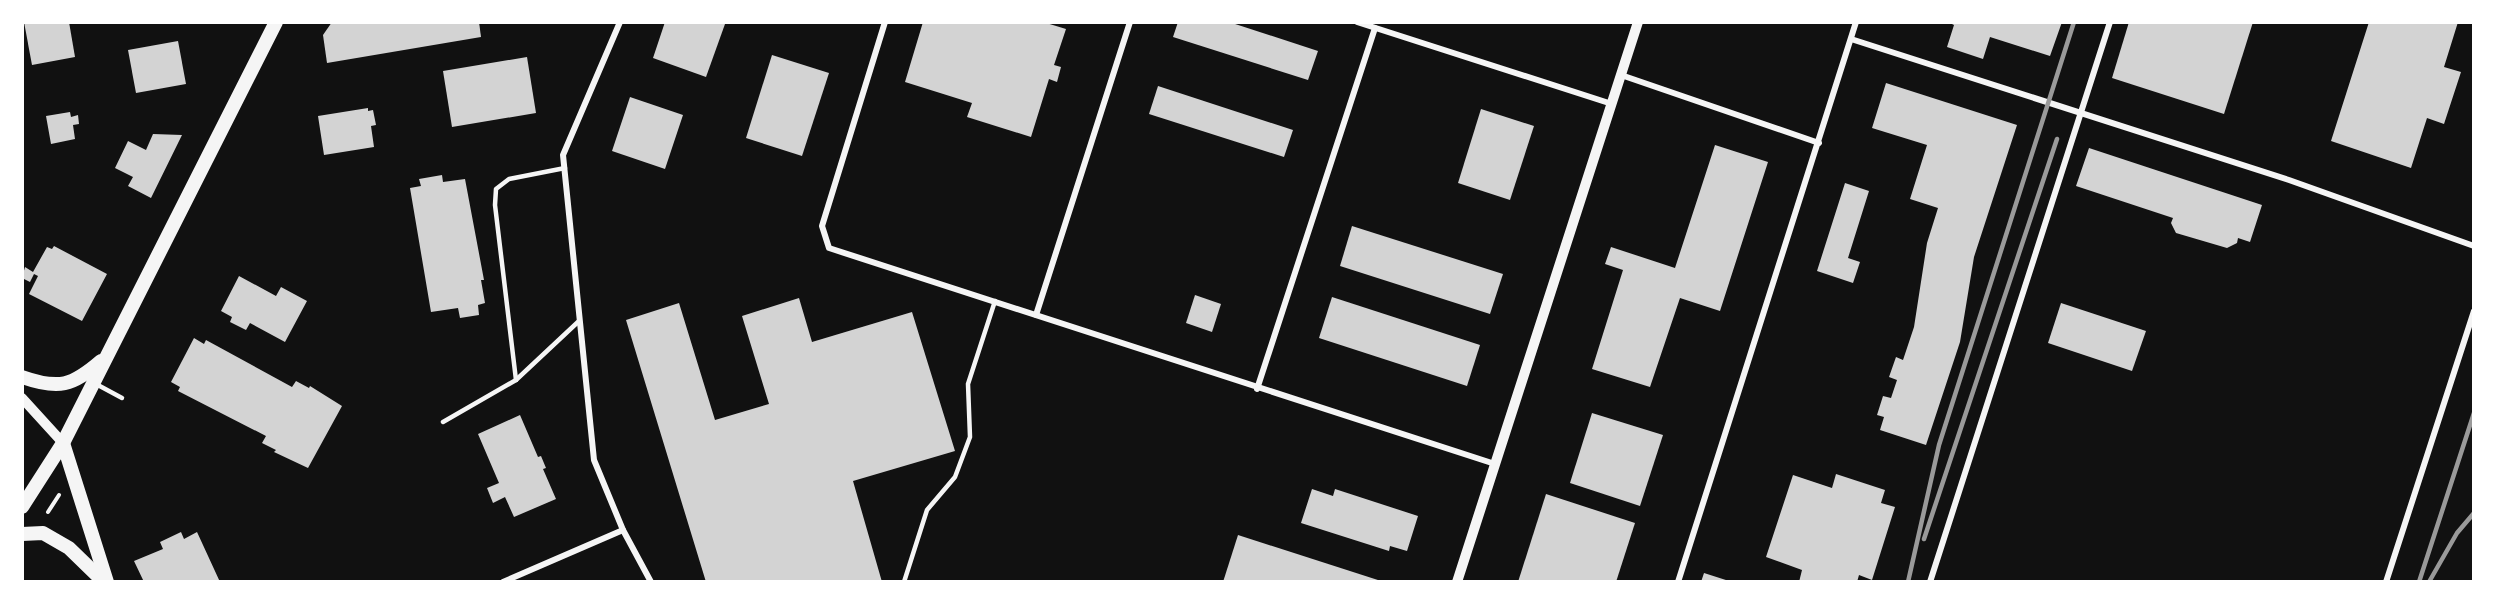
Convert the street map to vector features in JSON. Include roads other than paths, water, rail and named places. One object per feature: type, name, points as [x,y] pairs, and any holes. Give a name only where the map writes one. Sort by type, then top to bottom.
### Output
[{"type":"main road","points":[[22,507],[63,443],[276,22]]},
{"type":"main road","points":[[22,377],[42,384],[69,383],[80,379],[107,356]]},
{"type":"main road","points":[[63,443],[105,582]]},
{"type":"main road","points":[[22,534],[43,533],[69,548],[105,582]]},
{"type":"street","points":[[620,22],[563,155],[594,460],[623,530],[651,582]]},
{"type":"street","points":[[885,22],[822,226],[829,248],[1257,389],[1495,464]]},
{"type":"street","points":[[1036,315],[1130,22]]},
{"type":"street","points":[[1357,22],[1612,104]]},
{"type":"street","points":[[1457,582],[1638,22]]},
{"type":"street","points":[[1678,582],[1856,22]]},
{"type":"street","points":[[1930,582],[2110,22]]},
{"type":"street","points":[[1257,389],[1375,28]]},
{"type":"street","points":[[1851,39],[2289,180],[2474,246]]},
{"type":"street","points":[[1621,75],[1819,142]]},
{"type":"street","points":[[2386,582],[2474,311]]},
{"type":"street","points":[[22,398],[63,443]]},
{"type":"street","points":[[503,582],[623,530]]},
{"type":"lane","points":[[516,380],[495,205],[496,189],[508,178],[565,168]]},
{"type":"lane","points":[[904,582],[927,510],[955,477],[970,437],[968,384],[995,301]]},
{"type":"lane","points":[[443,422],[516,380],[580,320]]},
{"type":"lane","points":[[94,383],[122,399]]},
{"type":"railway","points":[[1908,582],[1939,445],[2074,22]]},
{"type":"railway","points":[[1924,539],[2057,139]]},
{"type":"railway","points":[[2419,582],[2474,413]]},
{"type":"railway","points":[[2429,582],[2457,533],[2474,513]]}]
